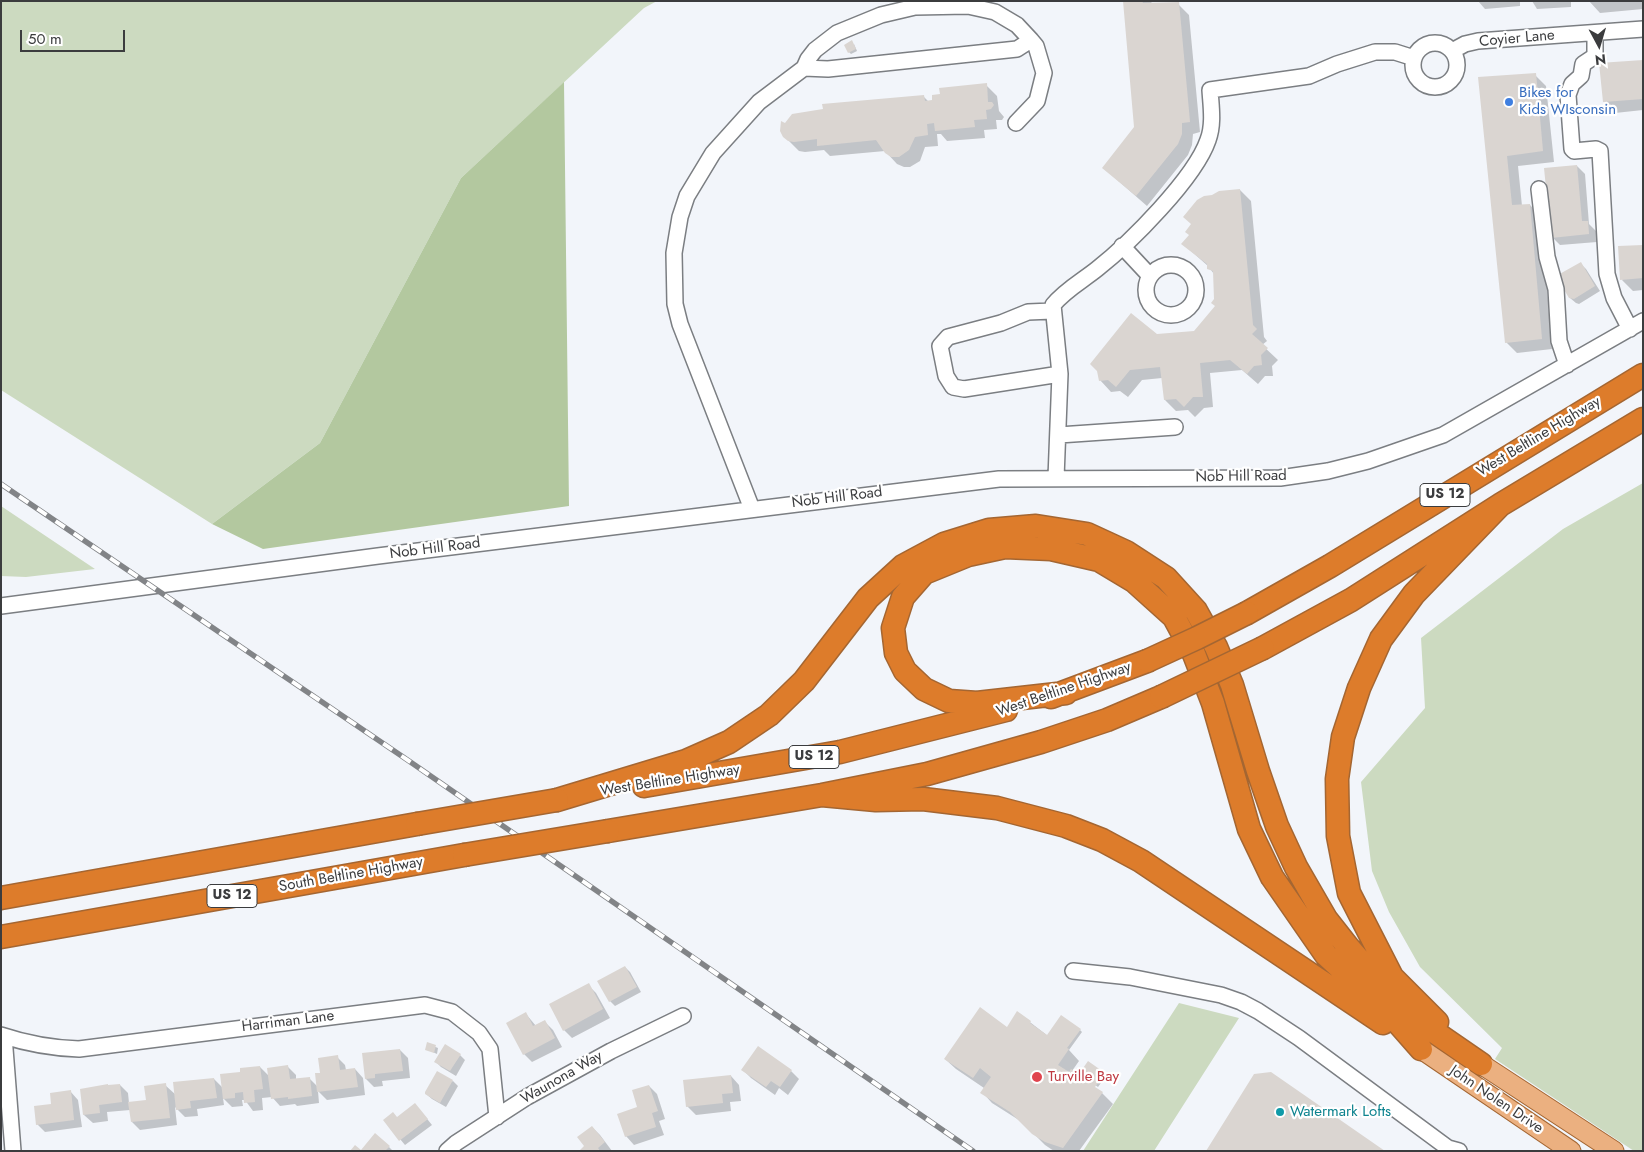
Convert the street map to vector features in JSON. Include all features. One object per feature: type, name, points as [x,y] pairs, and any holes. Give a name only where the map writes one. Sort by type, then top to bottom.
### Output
[{"type":"highway","name":"West Beltline Highway","points":[[1,898],[417,824],[840,752],[980,718],[1066,693],[1147,661],[1247,613],[1330,566],[1643,375]]},
{"type":"highway","name":"US 12","points":[[822,795],[927,774],[1040,742],[1107,720],[1161,697],[1263,648],[1351,600],[1500,505],[1643,419]]},
{"type":"highway","points":[[1481,1064],[1392,977],[1349,893],[1338,836],[1337,779],[1343,737],[1359,688],[1381,639],[1414,594],[1500,505]]},
{"type":"highway","points":[[556,800],[686,760],[729,742],[769,716],[804,681],[868,598],[903,566],[944,544],[989,530],[1036,526],[1087,534],[1126,552],[1166,578],[1196,611],[1216,647],[1232,685],[1258,771],[1278,826],[1296,868],[1326,919],[1404,1011],[1481,1064]]},
{"type":"highway","points":[[1066,693],[977,703],[949,701],[924,689],[905,670],[896,652],[894,628],[903,598],[924,574],[968,555],[1005,547],[1051,548],[1098,560],[1134,581],[1174,617],[1194,654],[1213,702],[1249,829],[1272,877],[1326,955],[1392,1016],[1421,1048]]},
{"type":"highway","points":[[822,795],[876,800],[923,799],[984,806],[1032,816],[1066,826],[1102,840],[1141,861],[1421,1048]]},
{"type":"highway","name":"South Beltline Highway","points":[[1,938],[464,855],[822,795]]},
{"type":"main road","name":"John Nolen Drive","points":[[1421,1048],[1570,1151]]},
{"type":"main road","name":"John Nolen Drive","points":[[1481,1064],[1614,1151]]},
{"type":"street","points":[[752,509],[680,324],[675,304],[674,253],[680,217],[687,196],[713,153],[759,102],[804,68],[808,58],[815,50],[837,33],[881,15],[915,8],[968,6],[995,12],[1017,26],[1031,40],[1036,46],[1044,73],[1037,101],[1016,123]]},
{"type":"street","name":"Coyier Lane","points":[[1452,51],[1465,44],[1478,41],[1643,29]]},
{"type":"street","points":[[1595,33],[1595,56],[1583,64],[1581,76],[1572,84],[1568,95],[1572,149],[1574,151],[1596,149],[1600,151],[1607,274],[1614,298],[1636,325]]},
{"type":"street","points":[[804,68],[828,69],[1017,49],[1031,40]]},
{"type":"street","points":[[1428,44],[1441,44],[1452,51],[1456,58],[1456,72],[1452,79],[1440,86],[1427,85],[1421,82],[1414,71],[1414,58],[1422,47],[1428,44]]},
{"type":"street","points":[[1056,478],[1060,374],[1052,311],[1053,305],[1060,297],[1098,268],[1122,246],[1171,196],[1200,159],[1209,138],[1212,116],[1210,90],[1309,76],[1337,64],[1375,52],[1395,52],[1414,58]]},
{"type":"street","points":[[1539,189],[1546,257],[1556,289],[1559,341],[1567,365]]},
{"type":"street","points":[[1122,246],[1150,276]]},
{"type":"street","points":[[1052,311],[1028,312],[1001,323],[948,337],[940,346],[946,376],[952,387],[964,389],[1060,374]]},
{"type":"street","name":"Nob Hill Road","points":[[1,606],[345,560],[999,479],[1280,478],[1328,471],[1394,453],[1443,435],[1636,325]]},
{"type":"street","points":[[1059,435],[1175,427]]},
{"type":"street","points":[[1073,971],[1130,977],[1221,995],[1241,1002],[1299,1038],[1453,1149]]},
{"type":"street","name":"Harriman Lane","points":[[3,1035],[28,1044],[79,1049],[425,1005],[452,1012],[479,1033],[490,1049],[497,1117]]},
{"type":"street","name":"Waunona Way","points":[[447,1151],[456,1143],[527,1097],[611,1051],[684,1016]]},
{"type":"street","points":[[3,1035],[12,1151]]},
{"type":"green space","points":[[1,1],[657,1],[644,8],[461,178],[320,443],[212,524],[1,390]]},
{"type":"green space","points":[[564,82],[569,506],[263,549],[212,524],[320,443],[461,178]]},
{"type":"green space","points":[[1643,483],[1643,1151],[1634,1151],[1495,1059],[1502,1048],[1420,967],[1389,912],[1372,871],[1361,782],[1425,708],[1421,638],[1563,529]]},
{"type":"green space","points":[[1,506],[95,569],[26,577],[1,576]]},
{"type":"green space","points":[[1179,1003],[1239,1018],[1154,1151],[1083,1151]]},
{"type":"building","points":[[1123,1],[1142,1],[1143,3],[1179,2],[1190,122],[1182,123],[1182,134],[1178,144],[1136,196],[1102,168],[1134,127]]},
{"type":"building","points":[[852,40],[856,49],[848,53],[844,45]]},
{"type":"building","points":[[1643,60],[1643,99],[1603,102],[1599,63]]},
{"type":"building","points":[[1536,73],[1543,151],[1507,156],[1512,205],[1530,204],[1542,339],[1505,343],[1478,77]]},
{"type":"building","points":[[987,83],[988,102],[992,102],[994,105],[991,109],[986,110],[987,119],[974,120],[975,127],[935,131],[934,123],[927,124],[928,135],[915,137],[909,150],[899,157],[891,157],[885,153],[876,140],[817,146],[817,139],[788,141],[780,131],[781,121],[785,123],[792,114],[823,109],[822,104],[924,95],[925,101],[932,100],[932,95],[940,94],[939,88]]},
{"type":"building","points":[[1577,165],[1582,221],[1588,221],[1589,234],[1551,238],[1544,168]]},
{"type":"building","points":[[1240,189],[1253,325],[1257,329],[1252,334],[1268,348],[1261,355],[1262,365],[1254,366],[1247,374],[1230,360],[1200,363],[1203,397],[1193,397],[1184,407],[1176,399],[1164,400],[1160,367],[1130,370],[1116,387],[1108,380],[1099,381],[1097,371],[1090,364],[1131,313],[1157,334],[1194,331],[1215,306],[1211,303],[1214,299],[1213,271],[1207,269],[1207,264],[1181,244],[1189,235],[1185,232],[1191,224],[1183,217],[1197,200],[1204,196],[1212,195],[1219,191]]},
{"type":"building","points":[[1643,245],[1643,278],[1620,280],[1618,246]]},
{"type":"building","points":[[1581,262],[1595,286],[1574,299],[1569,298],[1556,276]]},
{"type":"building","points":[[625,966],[637,987],[609,1002],[597,981]]},
{"type":"building","points":[[589,983],[603,1009],[563,1031],[549,1004]]},
{"type":"building","name":"Turville Bay","points":[[980,1007],[1007,1027],[1017,1011],[1047,1035],[1061,1015],[1081,1029],[1067,1048],[1069,1049],[1058,1065],[1069,1072],[1071,1069],[1079,1074],[1088,1061],[1105,1073],[1095,1087],[1103,1092],[1063,1148],[1045,1142],[1032,1134],[1010,1112],[980,1093],[991,1077],[980,1068],[973,1078],[944,1059]]},
{"type":"building","points":[[526,1012],[533,1026],[545,1020],[555,1038],[523,1055],[506,1023]]},
{"type":"building","points":[[427,1042],[436,1045],[434,1053],[425,1050]]},
{"type":"building","points":[[445,1044],[461,1054],[450,1071],[434,1062]]},
{"type":"building","points":[[758,1046],[792,1070],[780,1087],[771,1081],[766,1087],[741,1070]]},
{"type":"building","points":[[400,1049],[403,1071],[375,1074],[375,1078],[365,1079],[362,1053]]},
{"type":"building","points":[[338,1055],[340,1070],[355,1068],[358,1087],[317,1092],[315,1073],[320,1073],[318,1058]]},
{"type":"building","points":[[288,1065],[290,1079],[310,1077],[312,1096],[271,1099],[267,1068]]},
{"type":"building","points":[[260,1066],[263,1089],[254,1090],[255,1102],[244,1103],[243,1092],[235,1093],[235,1098],[223,1099],[220,1074],[240,1072],[240,1068]]},
{"type":"building","points":[[437,1071],[453,1080],[440,1103],[425,1094]]},
{"type":"building","name":"Watermark Lofts","points":[[1271,1072],[1385,1151],[1206,1151],[1254,1074]]},
{"type":"building","points":[[731,1075],[733,1093],[722,1094],[723,1103],[686,1107],[683,1080]]},
{"type":"building","points":[[214,1078],[217,1098],[190,1101],[191,1108],[176,1110],[173,1082]]},
{"type":"building","points":[[166,1083],[170,1118],[131,1122],[128,1102],[146,1100],[144,1086]]},
{"type":"building","points":[[120,1084],[122,1102],[99,1105],[100,1113],[83,1115],[80,1089]]},
{"type":"building","points":[[649,1085],[658,1111],[652,1113],[656,1127],[625,1137],[617,1114],[637,1107],[632,1090]]},
{"type":"building","points":[[71,1090],[74,1120],[36,1125],[34,1106],[51,1104],[50,1093]]},
{"type":"building","points":[[415,1103],[428,1119],[399,1141],[383,1120],[393,1112],[397,1117]]},
{"type":"building","points":[[592,1126],[605,1142],[598,1148],[600,1151],[579,1151],[584,1146],[577,1137]]},
{"type":"building","points":[[375,1133],[390,1146],[385,1151],[350,1151],[355,1145],[361,1150]]},
{"type":"railway","points":[[1,484],[409,761],[973,1151]]},
{"type":"place","name":"Bikes for Kids WIsconsin","points":[[1509,102]]},
{"type":"place","name":"Turville Bay","points":[[1037,1077]]},
{"type":"place","name":"Watermark Lofts","points":[[1280,1112]]}]
